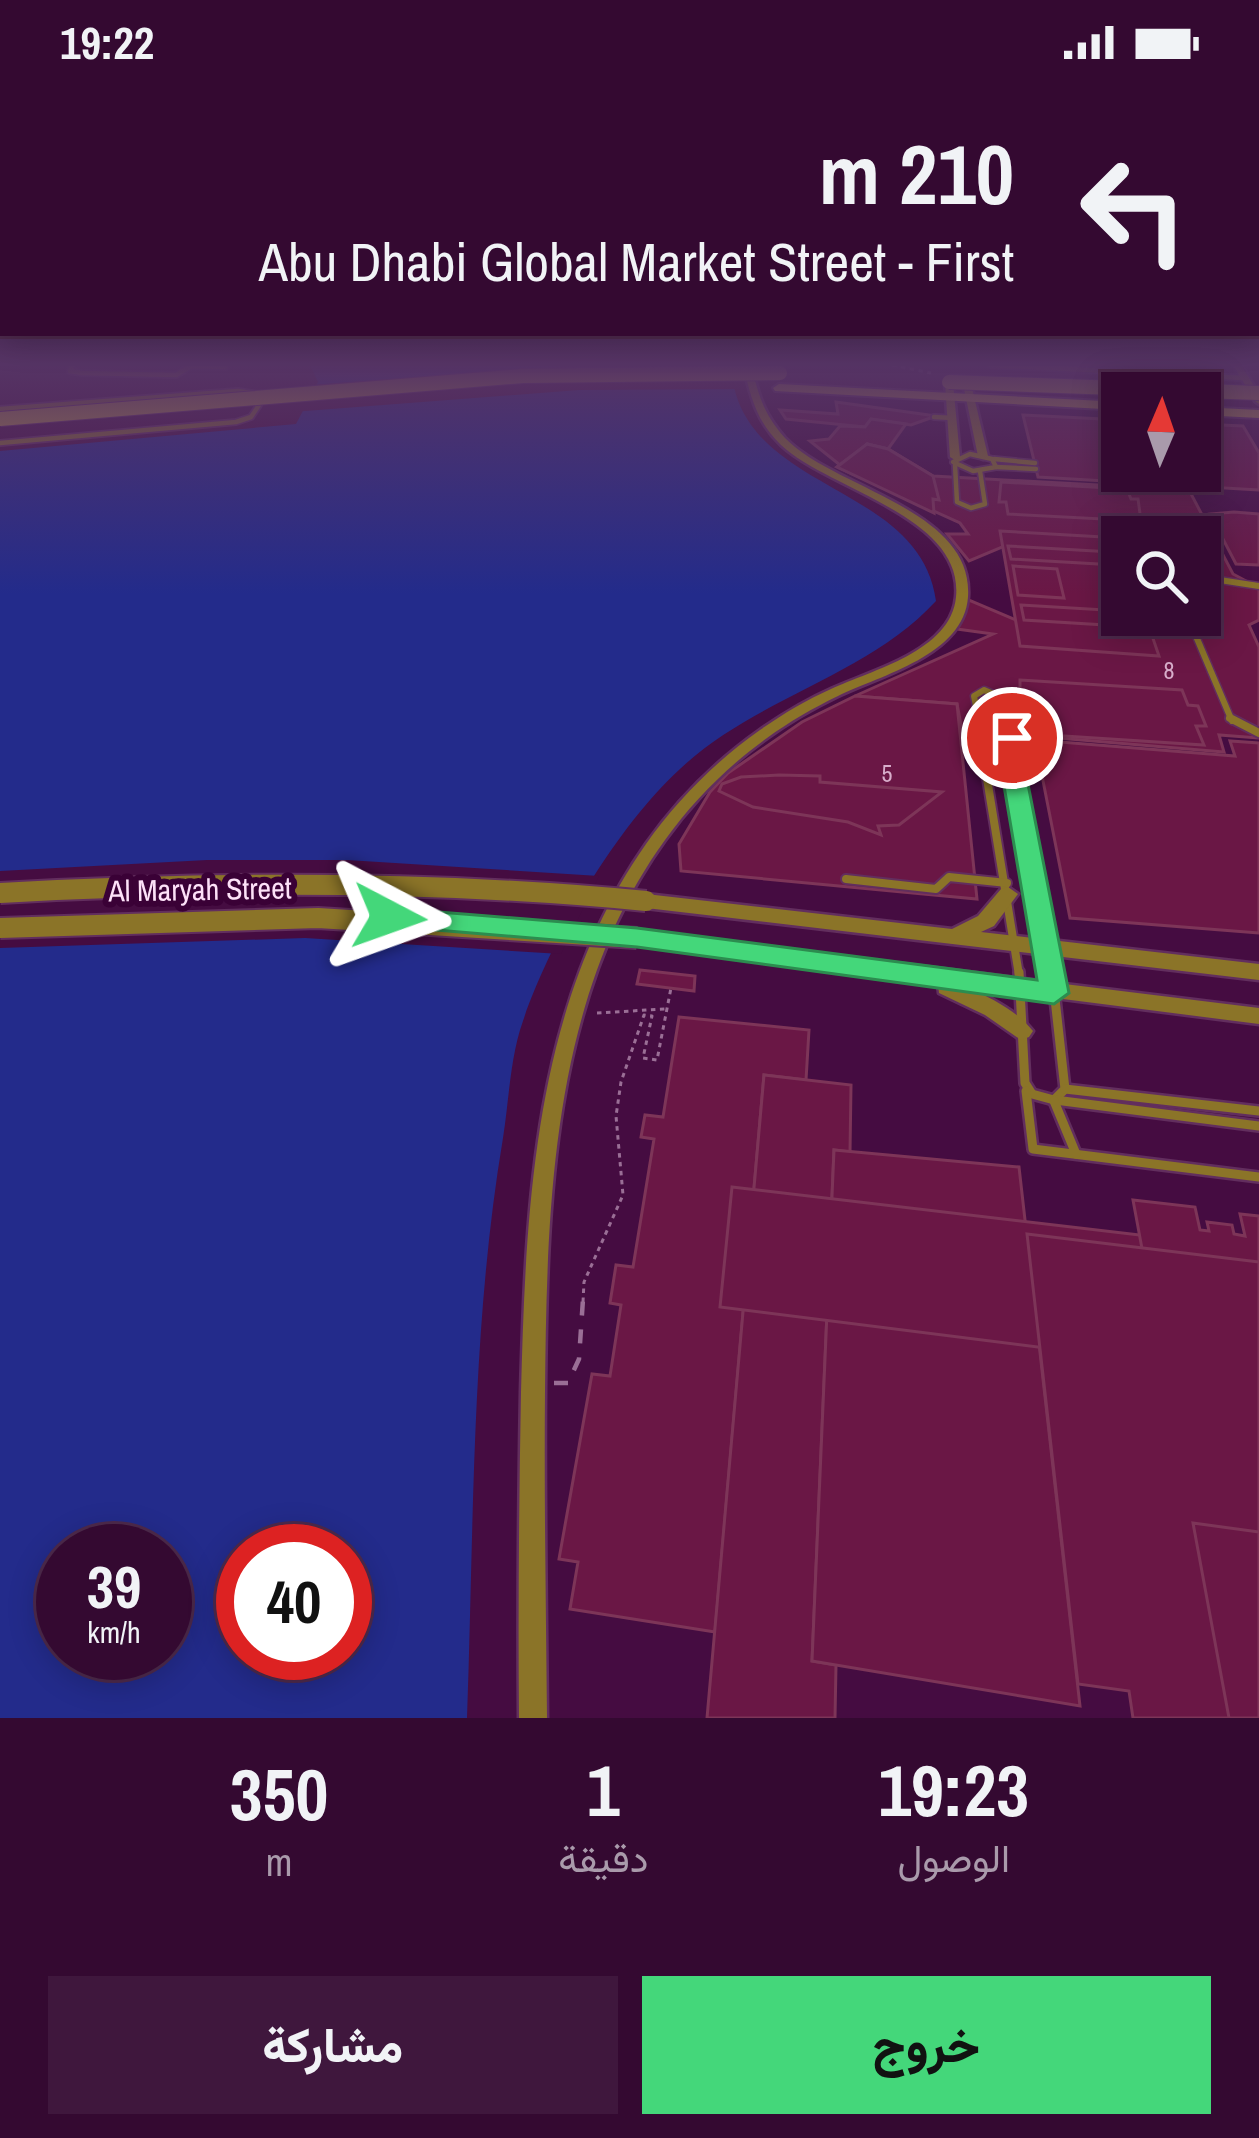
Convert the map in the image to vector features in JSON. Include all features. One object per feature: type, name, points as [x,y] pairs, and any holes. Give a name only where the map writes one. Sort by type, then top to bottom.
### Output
[{"type":"street","points":[[533,1718],[540,1201],[556,1091],[577,1012],[622,896],[692,796],[744,748],[802,710],[926,650],[952,624],[962,605],[959,574],[942,539],[822,471],[783,441]]},
{"type":"street","points":[[953,441],[955,461]]},
{"type":"street","points":[[982,441],[987,457]]},
{"type":"street","name":"Al Maryah Street","points":[[0,893],[215,880],[441,882],[1259,972]]},
{"type":"street","points":[[952,938],[986,921],[1008,888]]},
{"type":"street","name":"Al Maryah Street","points":[[0,928],[208,917],[389,917],[637,938],[1259,1016]]},
{"type":"street","points":[[919,975],[976,1000],[1021,1031]]},
{"type":"lane","points":[[987,457],[996,467]]},
{"type":"lane","points":[[987,457],[1035,466],[980,471],[955,461],[987,457]]},
{"type":"lane","points":[[955,461],[957,502],[967,508],[985,504],[980,471]]},
{"type":"lane","points":[[1221,580],[1259,586]]},
{"type":"lane","points":[[1196,636],[1231,720],[1259,733]]},
{"type":"lane","points":[[982,736],[974,696],[984,690],[998,696],[1006,736]]},
{"type":"lane","points":[[983,754],[1017,757],[1037,753],[1006,736],[982,736],[975,742],[983,754],[1017,946],[1024,1083],[1033,1149],[1259,1177]]},
{"type":"lane","points":[[1021,746],[1014,774],[1049,950],[1065,1089]]},
{"type":"lane","points":[[846,879],[936,889],[949,878],[1008,888]]},
{"type":"lane","points":[[1024,1083],[1032,1094],[1054,1100],[1259,1126]]},
{"type":"lane","points":[[1054,1100],[1065,1089]]},
{"type":"lane","points":[[1065,1089],[1259,1111]]},
{"type":"lane","points":[[1054,1100],[1076,1154]]},
{"type":"path","points":[[534,1382],[568,1383],[579,1359],[584,1282],[623,1195],[616,1116],[621,1082],[644,1016],[652,1016],[643,1058],[657,1060],[671,988]]},
{"type":"path","points":[[577,1012],[667,1009]]},
{"type":"shaded area","points":[[107,441],[766,441],[898,531],[923,561],[936,601],[877,649],[742,723],[680,769],[609,853],[568,920],[535,989],[513,1064],[485,1282],[467,1718],[0,1718],[0,451]]},
{"type":"pier","points":[[207,860],[347,860],[599,876],[561,954],[305,938],[0,948],[0,871]]},
{"type":"building","points":[[810,441],[894,441],[888,449],[867,444],[854,459],[840,465]]},
{"type":"building","points":[[1029,441],[1101,441],[1101,481],[1038,477]]},
{"type":"building","points":[[1221,441],[1252,441],[1259,453],[1259,490],[1221,488]]},
{"type":"building","points":[[867,444],[888,449],[933,476],[1101,485],[1101,492],[1190,492],[1203,516],[1101,516],[1101,547],[1038,548],[1037,541],[1019,540],[969,561],[947,534],[968,534],[960,523],[837,467]]},
{"type":"building","points":[[867,444],[888,449],[933,476],[939,500],[933,499],[934,513],[837,467]]},
{"type":"building","points":[[1001,482],[1101,488],[1101,492],[1128,492],[1131,499],[1138,499],[1140,516],[1008,514],[1006,502],[999,502]]},
{"type":"building","points":[[1210,514],[1259,514],[1259,565],[1236,564],[1221,535],[1221,516]]},
{"type":"building","points":[[1000,531],[1101,537],[1101,636],[1152,636],[1159,656],[1020,646]]},
{"type":"building","points":[[1008,546],[1101,551],[1101,564],[1011,559]]},
{"type":"building","points":[[1221,551],[1233,574],[1259,588],[1259,620],[1249,625],[1259,647],[1259,738],[1219,735],[1224,752],[962,730],[957,704],[855,696],[993,634],[950,628],[969,600],[1035,628],[1061,629],[1059,622],[1101,625],[1101,636],[1221,636]]},
{"type":"building","points":[[1013,566],[1057,569],[1064,598],[1018,595]]},
{"type":"building","points":[[1021,605],[1101,610],[1101,625],[1024,620]]},
{"type":"building","points":[[1020,680],[1182,690],[1188,705],[1198,706],[1206,726],[1196,726],[1204,745],[1033,734],[1028,715],[1020,714]]},
{"type":"building","points":[[855,696],[957,704],[977,899],[681,871],[679,844],[710,792],[728,773],[802,722]]},
{"type":"building","points":[[1035,740],[1235,756],[1230,741],[1259,743],[1259,933],[1070,918]]},
{"type":"building","points":[[779,775],[942,792],[899,825],[878,826],[881,835],[848,822],[753,807],[719,791],[722,784],[741,777]]},
{"type":"building","points":[[640,970],[695,976],[694,991],[637,984]]},
{"type":"building","points":[[679,1017],[809,1030],[806,1080],[764,1075],[715,1632],[570,1609],[578,1562],[559,1559],[592,1374],[610,1376],[621,1305],[610,1303],[616,1265],[633,1267],[654,1139],[641,1137],[645,1115],[663,1117]]},
{"type":"building","points":[[764,1075],[851,1085],[850,1152],[834,1150],[812,1661],[836,1665],[835,1718],[707,1718]]},
{"type":"building","points":[[834,1150],[1019,1167],[1080,1706],[812,1661]]},
{"type":"building","points":[[732,1187],[1259,1249],[1259,1375],[720,1307]]},
{"type":"building","points":[[1133,1200],[1195,1207],[1200,1230],[1209,1231],[1207,1222],[1232,1225],[1234,1234],[1245,1236],[1240,1214],[1259,1216],[1259,1718],[1229,1718]]},
{"type":"building","points":[[1027,1234],[1259,1262],[1259,1718],[1133,1718],[1129,1691],[1078,1684]]},
{"type":"building","points":[[1193,1523],[1259,1532],[1259,1718],[1229,1718]]},
{"type":"route","points":[[389,917],[553,928],[1054,993],[1014,774],[1022,749],[1012,738]]}]
